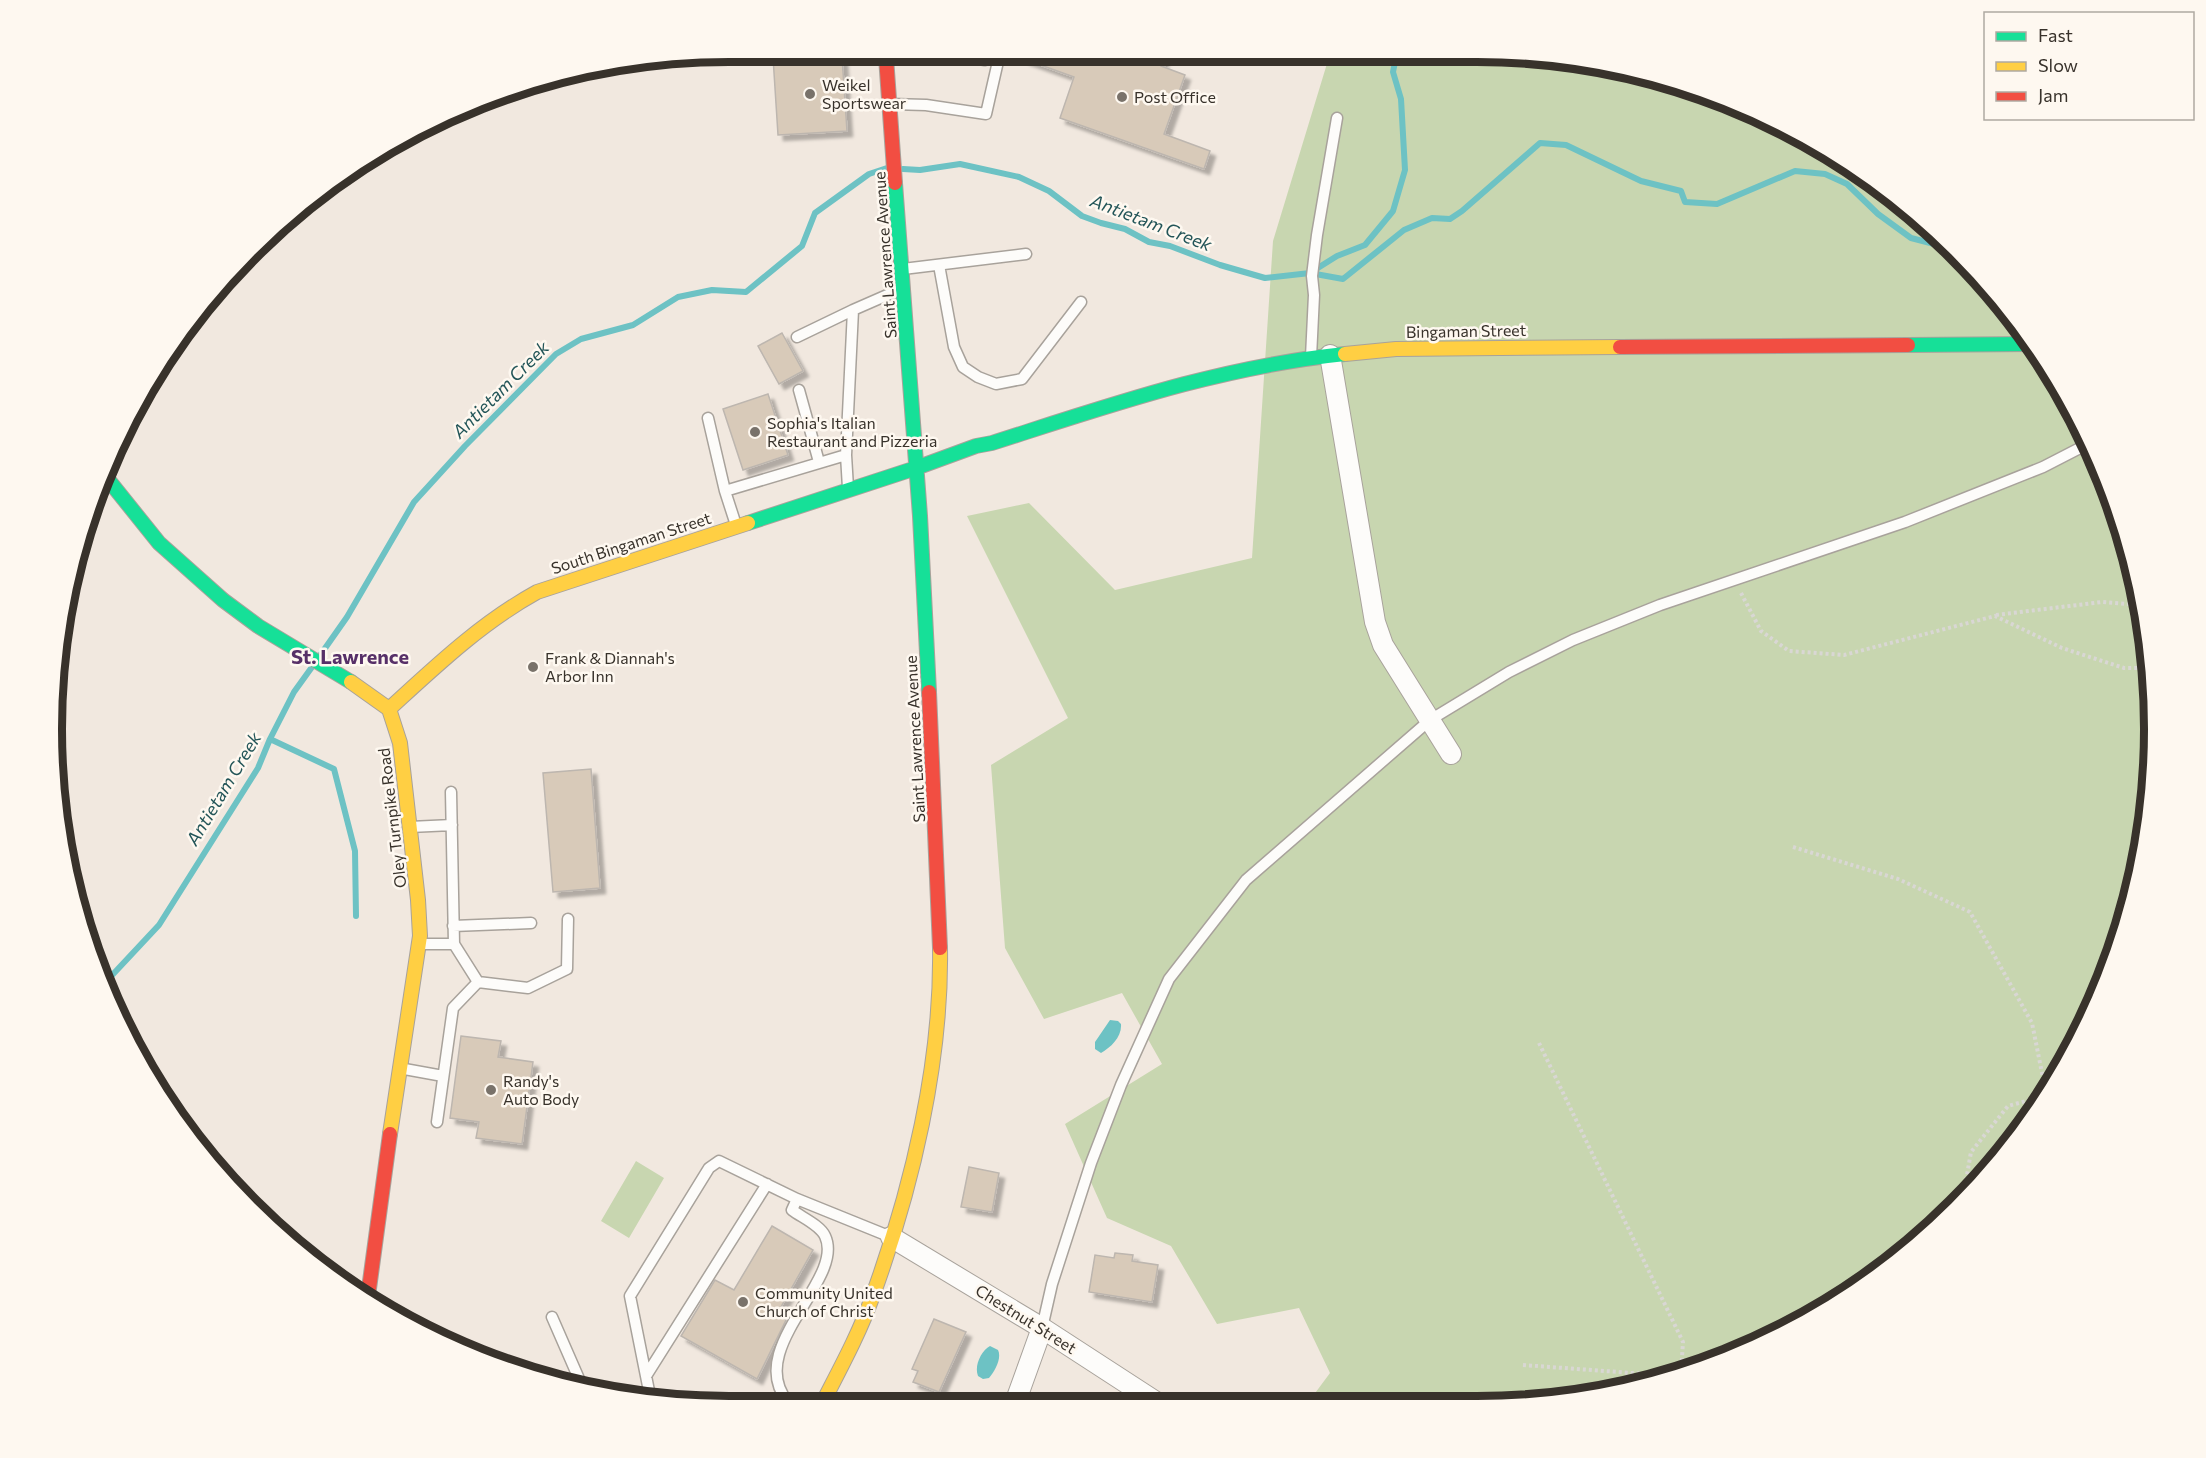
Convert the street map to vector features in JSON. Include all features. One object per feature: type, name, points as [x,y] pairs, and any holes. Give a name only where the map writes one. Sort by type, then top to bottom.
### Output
[{"type":"street","name":"Saint Lawrence Avenue","points":[[826,1396],[846,1358],[873,1296],[910,1180],[927,1098],[937,1017],[940,968],[938,887],[916,468],[887,62]]},
{"type":"street","name":"Bingaman Street","points":[[916,468],[976,446],[992,444],[1153,392],[1215,375],[1321,356],[1396,349],[1455,347],[2022,344]]},
{"type":"street","points":[[1321,356],[1375,622],[1383,645],[1451,754]]},
{"type":"street","name":"South Bingaman Street","points":[[389,709],[464,640],[496,615],[553,585],[916,468]]},
{"type":"street","points":[[109,481],[133,512],[185,568],[223,600],[258,626],[342,676],[389,709]]},
{"type":"street","name":"Oley Turnpike Road","points":[[369,1291],[399,1068],[419,944],[418,900],[400,743],[389,709]]},
{"type":"street","name":"Chestnut Street","points":[[891,1237],[1147,1396]]},
{"type":"street","points":[[1018,1396],[1042,1329]]},
{"type":"lane","points":[[891,104],[926,105],[986,114],[997,62]]},
{"type":"lane","points":[[1321,356],[1312,276],[1337,118]]},
{"type":"lane","points":[[903,269],[1026,254]]},
{"type":"lane","points":[[939,265],[954,347],[963,367],[978,377],[996,384],[1022,379],[1081,302]]},
{"type":"lane","points":[[797,337],[904,287]]},
{"type":"lane","points":[[848,489],[846,455],[853,310]]},
{"type":"lane","points":[[799,390],[819,462]]},
{"type":"lane","points":[[708,418],[725,491],[736,525]]},
{"type":"lane","points":[[1042,1329],[1052,1284],[1092,1163],[1121,1085],[1169,979],[1246,880],[1430,720],[1509,672],[1573,640],[1660,605],[1905,522],[2043,467],[2083,449]]},
{"type":"lane","points":[[725,491],[846,455]]},
{"type":"lane","points":[[452,792],[454,944],[478,982]]},
{"type":"lane","points":[[410,827],[452,825]]},
{"type":"lane","points":[[478,982],[528,988],[567,969],[568,919]]},
{"type":"lane","points":[[453,926],[531,924]]},
{"type":"lane","points":[[419,944],[454,944]]},
{"type":"lane","points":[[436,1122],[453,1008],[478,982]]},
{"type":"lane","points":[[399,1068],[443,1076]]},
{"type":"lane","points":[[649,1392],[630,1296],[709,1168],[720,1161],[797,1199],[891,1237]]},
{"type":"lane","points":[[646,1376],[767,1185]]},
{"type":"lane","points":[[783,1396],[777,1381],[777,1364],[785,1337],[824,1267],[828,1246],[824,1233],[792,1210],[797,1199]]},
{"type":"lane","points":[[552,1317],[579,1379]]},
{"type":"path","points":[[1734,580],[1761,631],[1789,651],[1844,656],[1995,615],[2102,602],[2133,604]]},
{"type":"path","points":[[1995,615],[2062,648],[2124,668],[2141,668]]},
{"type":"path","points":[[1793,847],[1898,879],[1970,912],[2032,1023],[2043,1083]]},
{"type":"path","points":[[1539,1043],[1683,1342],[1682,1364]]},
{"type":"path","points":[[1966,1183],[1971,1152],[2008,1106],[2033,1099]]},
{"type":"path","points":[[1523,1365],[1649,1374]]},
{"type":"green space","points":[[1327,62],[1521,63],[1607,74],[1650,84],[1732,112],[1772,130],[1848,174],[1917,227],[1979,289],[2007,323],[2055,395],[2094,474],[2122,556],[2132,599],[2143,685],[2144,729],[2143,773],[2132,859],[2122,902],[2094,984],[2076,1024],[2032,1100],[2007,1135],[1949,1201],[1883,1259],[1848,1284],[1772,1328],[1732,1346],[1650,1374],[1564,1391],[1477,1396],[1313,1396],[1330,1373],[1299,1308],[1217,1324],[1171,1246],[1107,1218],[1065,1124],[1162,1064],[1122,993],[1044,1019],[1005,948],[991,765],[1068,718],[967,516],[1029,503],[1115,590],[1252,558],[1273,241]]},
{"type":"green space","points":[[636,1161],[664,1178],[629,1238],[601,1221]]},
{"type":"water","points":[[1110,1020],[1121,1024],[1120,1033],[1112,1045],[1101,1053],[1095,1049],[1095,1042]]},
{"type":"water","points":[[990,1346],[998,1350],[998,1361],[989,1378],[983,1379],[978,1376],[978,1363],[984,1351]]},
{"type":"building","name":"Weikel Sportswear","points":[[773,62],[842,62],[847,131],[778,135]]},
{"type":"building","name":"Post Office","points":[[1032,62],[1162,62],[1161,66],[1185,75],[1164,134],[1210,151],[1204,169],[1060,118],[1074,77]]},
{"type":"building","points":[[782,333],[803,371],[779,384],[758,346]]},
{"type":"building","name":"Sophia's Italian Restaurant and Pizzeria","points":[[768,394],[788,455],[743,470],[723,409]]},
{"type":"building","points":[[591,769],[600,888],[553,892],[543,773]]},
{"type":"building","name":"Randy's Auto Body","points":[[461,1036],[501,1041],[498,1057],[533,1062],[522,1144],[476,1138],[479,1122],[450,1118]]},
{"type":"building","points":[[969,1167],[999,1173],[992,1212],[961,1207]]},
{"type":"building","name":"Community United Church of Christ","points":[[772,1226],[813,1250],[777,1314],[786,1320],[757,1379],[681,1336],[715,1280],[734,1290]]},
{"type":"building","points":[[1115,1253],[1133,1255],[1132,1261],[1158,1265],[1152,1302],[1089,1292],[1095,1255],[1114,1258]]},
{"type":"building","points":[[934,1319],[966,1332],[939,1392],[913,1382],[918,1371],[912,1369]]},
{"type":"waterway","points":[[1313,271],[1337,256],[1365,245],[1393,211],[1405,170],[1401,99],[1393,72],[1395,62]]},
{"type":"waterway","name":"Antietam Creek","points":[[903,169],[920,170],[960,164],[1019,177],[1049,191],[1082,216],[1125,229],[1149,242],[1170,246],[1220,265],[1265,278],[1310,273],[1343,279],[1404,230],[1432,218],[1450,219],[1462,211],[1540,143],[1566,145],[1641,181],[1681,191],[1685,202],[1717,204],[1795,171],[1825,174],[1847,184],[1878,214],[1911,238],[1936,244]]},
{"type":"waterway","name":"Antietam Creek","points":[[321,654],[347,617],[414,502],[465,446],[556,354],[581,339],[633,325],[678,297],[712,290],[746,292],[802,246],[815,213],[869,174],[887,168]]},
{"type":"waterway","name":"Antietam Creek","points":[[110,978],[159,925],[258,768],[294,692],[312,667]]},
{"type":"waterway","points":[[270,739],[334,769],[355,851],[356,916]]},
{"type":"traffic: fast","points":[[895,183],[920,516],[929,692]]},
{"type":"traffic: fast","points":[[1908,345],[2022,344]]},
{"type":"traffic: fast","points":[[748,523],[976,446],[1166,389],[1253,368],[1345,354]]},
{"type":"traffic: fast","points":[[109,481],[159,543],[223,600],[258,626],[351,682]]},
{"type":"traffic: slow","points":[[1345,354],[1396,349],[1620,347]]},
{"type":"traffic: slow","points":[[389,709],[478,631],[537,592],[748,523]]},
{"type":"traffic: slow","points":[[351,682],[389,709],[400,743],[418,900],[420,936],[390,1134]]},
{"type":"traffic: slow","points":[[826,1396],[868,1309],[912,1168],[930,1080],[936,1035],[940,948]]},
{"type":"traffic: jam","points":[[886,62],[895,183]]},
{"type":"traffic: jam","points":[[1620,347],[1908,345]]},
{"type":"traffic: jam","points":[[929,692],[940,948]]},
{"type":"traffic: jam","points":[[369,1291],[390,1134]]},
{"type":"place","name":"Weikel Sportswear","points":[[810,94]]},
{"type":"place","name":"Post Office","points":[[1122,97]]},
{"type":"place","name":"Sophia's Italian Restaurant and Pizzeria","points":[[755,432]]},
{"type":"place","name":"Frank & Diannah's Arbor Inn","points":[[533,667]]},
{"type":"place","name":"Randy's Auto Body","points":[[491,1090]]},
{"type":"place","name":"Community United Church of Christ","points":[[743,1302]]},
{"type":"district","name":"St. Lawrence","points":[[350,657]]}]
